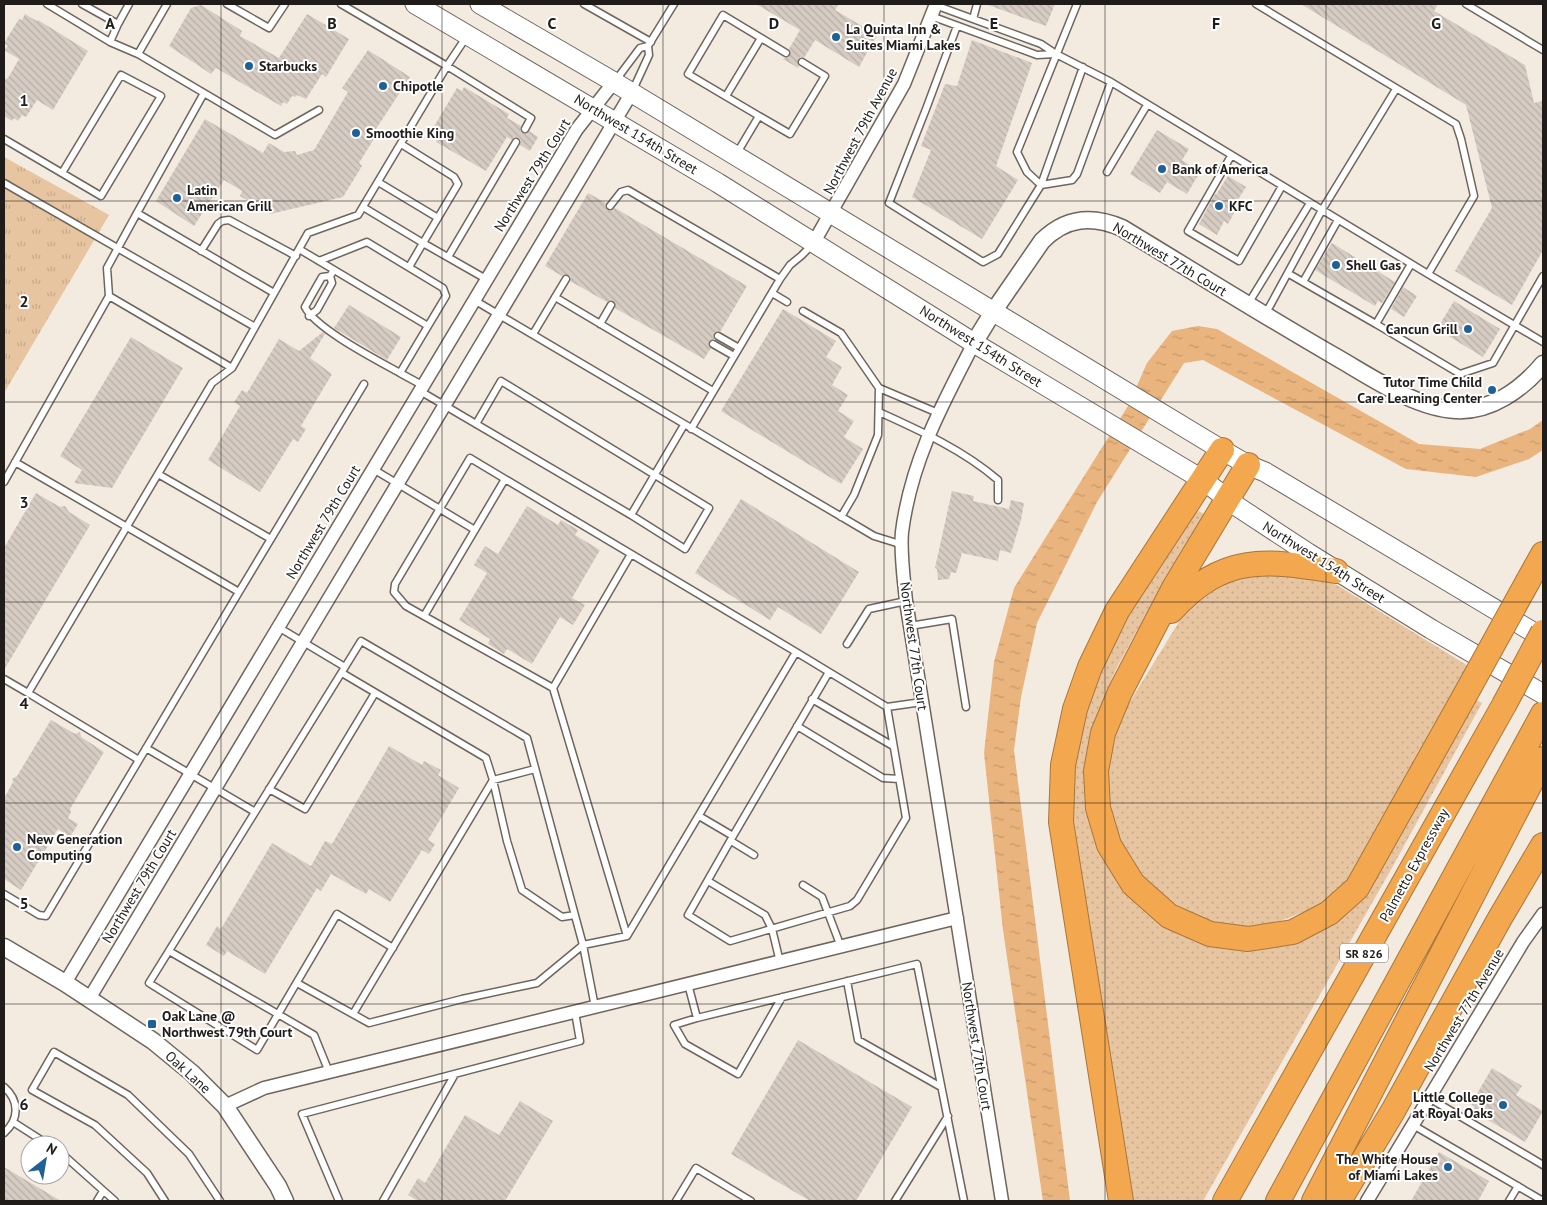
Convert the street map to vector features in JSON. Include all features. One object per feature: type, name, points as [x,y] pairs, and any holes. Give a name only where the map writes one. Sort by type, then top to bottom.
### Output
[{"type":"highway","points":[[1121,1201],[1061,822],[1063,765],[1075,710],[1090,667],[1116,611],[1222,450]]},
{"type":"highway","points":[[1248,465],[1174,588],[1120,692],[1103,733],[1096,771],[1098,808],[1109,845],[1133,884],[1168,916],[1210,934],[1248,939],[1293,932],[1329,913],[1357,888],[1543,554]]},
{"type":"highway","points":[[1154,628],[1194,587],[1225,571],[1252,564],[1275,563],[1336,571]]},
{"type":"highway","name":"Palmetto Expressway","points":[[1225,1201],[1504,705],[1543,632]]},
{"type":"highway","name":"SR 826","points":[[1278,1201],[1540,720]]},
{"type":"highway","points":[[1314,1201],[1543,760]]},
{"type":"highway","points":[[1340,1201],[1388,1119],[1495,926],[1543,845]]},
{"type":"main road","name":"Northwest 154th Street","points":[[415,4],[615,121],[814,242],[974,343],[1203,480],[1276,533],[1336,571],[1476,656],[1543,694]]},
{"type":"main road","points":[[480,4],[614,82],[1158,412],[1248,465],[1265,472],[1543,638]]},
{"type":"street","name":"Northwest 79th Avenue","points":[[814,242],[904,84],[934,8]]},
{"type":"street","name":"Northwest 79th Court","points":[[65,983],[473,299],[577,129],[614,82]]},
{"type":"street","name":"Northwest 79th Court","points":[[89,999],[631,94]]},
{"type":"street","name":"Northwest 77th Court","points":[[1002,1201],[906,601],[902,545],[902,534],[911,483],[928,434],[974,343],[992,312],[1042,241],[1052,232],[1076,220],[1108,222],[1122,228],[1264,316],[1402,394],[1428,404],[1456,410],[1480,407],[1508,395],[1526,383],[1543,364]]},
{"type":"street","name":"Northwest 77th Avenue","points":[[1367,1201],[1523,942],[1543,914]]},
{"type":"street","points":[[224,1106],[264,1088],[957,918]]},
{"type":"street","name":"Oak Lane","points":[[4,947],[65,983],[153,1041],[192,1073],[224,1106],[278,1186],[285,1201]]},
{"type":"lane","points":[[47,4],[110,42],[138,54],[275,135],[319,110]]},
{"type":"lane","points":[[82,4],[118,24]]},
{"type":"lane","points":[[110,42],[129,4]]},
{"type":"lane","points":[[138,54],[167,4]]},
{"type":"lane","points":[[228,4],[268,28],[285,4]]},
{"type":"lane","points":[[341,4],[531,118],[524,128]]},
{"type":"lane","points":[[584,4],[650,44]]},
{"type":"lane","points":[[631,94],[649,55],[650,44],[674,4]]},
{"type":"lane","points":[[973,19],[977,4]]},
{"type":"lane","points":[[1041,185],[1028,172],[1017,152],[1077,4]]},
{"type":"lane","points":[[1256,4],[1456,124],[1474,196],[1428,274]]},
{"type":"lane","points":[[1466,4],[1543,50]]},
{"type":"lane","points":[[934,8],[973,19],[1041,44],[1056,54],[1111,82],[1231,156],[1543,342]]},
{"type":"lane","points":[[934,8],[957,26],[1037,55],[1056,54]]},
{"type":"lane","points":[[786,53],[723,15],[688,74],[790,134],[825,76],[802,62]]},
{"type":"lane","points":[[957,26],[889,204],[983,262],[998,254],[1041,185],[1083,67]]},
{"type":"lane","points":[[28,693],[212,382],[232,368],[308,233],[358,215],[446,66],[467,35]]},
{"type":"lane","points":[[726,96],[761,38]]},
{"type":"lane","points":[[614,82],[640,48],[650,44]]},
{"type":"lane","points":[[4,139],[101,196],[161,96],[121,75],[62,173]]},
{"type":"lane","points":[[1041,185],[1072,180],[1077,174],[1111,82]]},
{"type":"lane","points":[[1264,316],[1322,210],[1396,88]]},
{"type":"lane","points":[[4,482],[108,296],[106,268],[204,93]]},
{"type":"lane","points":[[1107,172],[1147,105]]},
{"type":"lane","points":[[735,156],[759,116]]},
{"type":"lane","points":[[448,257],[516,142]]},
{"type":"lane","points":[[401,144],[457,180],[458,184],[409,267]]},
{"type":"lane","points":[[1231,156],[1188,232],[1238,261],[1282,186]]},
{"type":"lane","points":[[378,182],[438,218]]},
{"type":"lane","points":[[4,183],[255,327]]},
{"type":"lane","points":[[610,206],[621,192],[628,190],[780,279]]},
{"type":"lane","points":[[1247,305],[1310,203]]},
{"type":"lane","points":[[364,207],[486,279]]},
{"type":"lane","points":[[137,212],[274,293]]},
{"type":"lane","points":[[202,251],[218,224],[229,220],[319,261],[332,273],[428,326]]},
{"type":"lane","points":[[1303,282],[1338,220]]},
{"type":"lane","points":[[319,261],[367,242],[443,288],[446,296],[400,373]]},
{"type":"lane","points":[[691,429],[780,279],[790,265],[814,242]]},
{"type":"lane","points":[[1376,324],[1411,264]]},
{"type":"lane","points":[[332,273],[322,276],[305,307],[309,316],[347,343],[400,373],[445,405],[476,424],[631,515],[685,549],[709,508],[501,381],[476,424]]},
{"type":"lane","points":[[309,316],[317,310],[332,283],[332,273]]},
{"type":"lane","points":[[1288,274],[1460,374],[1492,363],[1543,276]]},
{"type":"lane","points":[[533,334],[566,279]]},
{"type":"lane","points":[[772,293],[788,302]]},
{"type":"lane","points":[[108,296],[232,368]]},
{"type":"lane","points":[[555,297],[713,392]]},
{"type":"lane","points":[[473,299],[874,536],[902,545]]},
{"type":"lane","points":[[600,324],[611,305]]},
{"type":"lane","points":[[803,311],[840,333],[879,388],[938,413]]},
{"type":"lane","points":[[718,336],[739,348]]},
{"type":"lane","points":[[713,344],[734,356]]},
{"type":"lane","points":[[4,894],[38,915],[46,916],[364,384]]},
{"type":"lane","points":[[842,517],[854,495],[878,435],[879,388]]},
{"type":"lane","points":[[879,412],[928,434],[988,471],[998,480],[998,500]]},
{"type":"lane","points":[[631,515],[684,425]]},
{"type":"lane","points":[[627,936],[553,688],[406,606],[394,592],[395,584],[470,458],[887,707],[922,702]]},
{"type":"lane","points":[[15,462],[239,592]]},
{"type":"lane","points":[[372,469],[474,530]]},
{"type":"lane","points":[[158,474],[271,539]]},
{"type":"lane","points":[[424,616],[505,479]]},
{"type":"lane","points":[[553,688],[631,554]]},
{"type":"lane","points":[[847,644],[869,609],[906,601]]},
{"type":"lane","points":[[910,626],[952,619],[966,707]]},
{"type":"lane","points":[[277,627],[303,642],[375,693],[486,758],[507,841],[522,890],[562,917],[575,915]]},
{"type":"lane","points":[[393,948],[337,914],[257,1050],[149,983],[344,670],[360,641],[527,738],[583,945],[595,1007]]},
{"type":"lane","points":[[297,983],[369,1023],[462,999],[537,983],[583,945],[627,936],[796,652]]},
{"type":"lane","points":[[829,672],[688,915],[730,942],[850,906],[857,900],[906,818],[887,707]]},
{"type":"lane","points":[[4,679],[139,760]]},
{"type":"lane","points":[[269,789],[305,809],[375,693]]},
{"type":"lane","points":[[812,699],[893,746]]},
{"type":"lane","points":[[797,726],[883,778],[899,779]]},
{"type":"lane","points":[[146,748],[255,812]]},
{"type":"lane","points":[[353,1014],[493,780],[536,769]]},
{"type":"lane","points":[[699,816],[754,855]]},
{"type":"lane","points":[[708,881],[765,915],[772,929],[780,962]]},
{"type":"lane","points":[[803,886],[822,897],[842,946]]},
{"type":"lane","points":[[169,951],[314,1035],[329,1072]]},
{"type":"lane","points":[[782,997],[738,1074],[685,1044],[674,1025],[697,1018],[782,997],[847,981],[917,964],[964,1201]]},
{"type":"lane","points":[[847,981],[858,1040],[941,1087]]},
{"type":"lane","points":[[688,984],[697,1018]]},
{"type":"lane","points":[[339,1201],[302,1114],[580,1041],[575,1012]]},
{"type":"lane","points":[[165,1201],[147,1173],[95,1125],[32,1090],[54,1052],[128,1095],[190,1154],[220,1201]]},
{"type":"lane","points":[[383,1201],[455,1074]]},
{"type":"lane","points":[[4,1087],[14,1099],[16,1107],[13,1122],[4,1133]]},
{"type":"lane","points":[[1429,1098],[1543,1165]]},
{"type":"lane","points":[[895,1201],[948,1116]]},
{"type":"lane","points":[[13,1122],[33,1135]]},
{"type":"lane","points":[[1413,1125],[1543,1201]]},
{"type":"lane","points":[[70,1161],[115,1201]]},
{"type":"lane","points":[[676,1201],[696,1168],[751,1201]]},
{"type":"lane","points":[[1509,1201],[1518,1186]]},
{"type":"lane","points":[[97,1201],[104,1191]]},
{"type":"green space","points":[[4,157],[109,215],[4,393]]},
{"type":"green space","points":[[1199,511],[1205,515],[1201,523],[1135,634],[1116,669],[1106,693],[1097,724],[1092,815],[1190,934],[1324,924],[1474,699],[1482,703],[1393,866],[1203,1201],[1131,1201],[1128,1171],[1073,826],[1073,776],[1080,726],[1113,638],[1178,535],[1196,512]]},
{"type":"green space","points":[[1293,570],[1337,585],[1468,666],[1362,865],[1345,884],[1316,907],[1275,923],[1258,926],[1235,926],[1208,921],[1187,914],[1164,898],[1132,866],[1112,829],[1105,775],[1113,735],[1123,713],[1185,612],[1196,598],[1229,579]]},
{"type":"water","points":[[1198,326],[1217,329],[1419,444],[1480,449],[1530,429],[1543,420],[1543,450],[1529,459],[1476,477],[1406,469],[1203,360],[1184,363],[1097,502],[1037,623],[1021,697],[1014,750],[1070,1201],[1043,1201],[1003,930],[984,753],[994,662],[1014,588],[1128,406],[1147,363],[1172,331]]},
{"type":"building","name":"La Quinta Inn & Suites Miami Lakes","points":[[756,4],[839,4],[835,10],[877,35],[859,67],[815,40],[804,58],[800,57],[798,60],[798,68],[783,59],[790,55],[789,49],[800,30]]},
{"type":"building","points":[[988,4],[1055,4],[1046,26]]},
{"type":"building","points":[[1301,4],[1438,4],[1434,11],[1525,65],[1534,103],[1543,101],[1543,250],[1512,305],[1455,271],[1492,208],[1466,105]]},
{"type":"building","points":[[201,5],[242,31],[240,36],[279,58],[307,14],[349,39],[326,77],[322,74],[306,99],[297,95],[295,97],[292,96],[287,104],[283,102],[281,106],[216,68],[211,74],[169,46],[191,8]]},
{"type":"building","points":[[25,14],[88,51],[53,110],[37,100],[26,117],[22,115],[18,121],[14,118],[12,121],[4,116],[4,80],[8,78],[19,59],[4,50],[8,46],[4,43],[19,19],[22,20]]},
{"type":"building","points":[[972,40],[1032,63],[996,166],[1018,180],[982,239],[912,197],[931,150],[921,146],[945,84],[957,86]]},
{"type":"building","points":[[368,50],[410,77],[374,132],[377,134],[359,163],[362,166],[343,197],[270,214],[240,196],[242,191],[224,180],[194,226],[156,201],[205,119],[263,153],[269,143],[284,152],[295,151],[297,155],[314,150],[348,92],[342,88]]},
{"type":"building","points":[[464,87],[509,114],[507,118],[521,126],[520,130],[522,133],[526,134],[529,131],[538,137],[530,151],[520,145],[521,140],[518,138],[514,137],[512,140],[507,137],[486,171],[436,142],[438,138],[430,133],[457,88],[462,91]]},
{"type":"building","points":[[1157,130],[1189,149],[1182,160],[1200,172],[1187,194],[1167,182],[1160,193],[1130,174]]},
{"type":"building","points":[[1228,176],[1246,187],[1234,206],[1237,208],[1228,224],[1224,221],[1217,235],[1199,224],[1215,194]]},
{"type":"building","points":[[588,193],[606,203],[605,207],[607,210],[611,211],[615,208],[747,286],[720,332],[715,332],[714,339],[709,341],[708,345],[711,348],[704,359],[615,308],[614,301],[607,302],[570,281],[571,277],[568,275],[562,276],[545,266]]},
{"type":"building","points":[[1332,243],[1395,282],[1382,303],[1378,301],[1375,306],[1315,270]]},
{"type":"building","points":[[1403,287],[1417,296],[1404,317],[1391,309]]},
{"type":"building","name":"Cancun Grill","points":[[1454,301],[1500,329],[1483,357],[1437,329]]},
{"type":"building","points":[[349,305],[401,337],[387,360],[334,328]]},
{"type":"building","points":[[783,309],[836,341],[826,357],[842,367],[832,385],[848,395],[838,411],[854,421],[844,437],[863,449],[841,484],[721,411]]},
{"type":"building","points":[[323,332],[325,334],[310,358],[332,374],[301,426],[306,429],[298,442],[293,439],[260,492],[208,460],[240,406],[234,402],[242,390],[247,393],[279,339],[299,351]]},
{"type":"building","points":[[131,337],[183,368],[112,488],[74,483],[82,470],[60,456]]},
{"type":"building","points":[[952,491],[974,496],[973,501],[1009,509],[1011,500],[1024,503],[1011,553],[1000,550],[998,561],[962,553],[956,573],[951,572],[949,579],[938,580],[937,569],[935,568]]},
{"type":"building","points":[[36,493],[60,507],[65,506],[69,512],[90,525],[4,670],[4,548]]},
{"type":"building","points":[[741,499],[859,572],[821,634],[778,607],[770,620],[695,573]]},
{"type":"building","points":[[527,506],[558,525],[561,520],[578,530],[575,535],[600,550],[572,598],[585,605],[573,625],[560,617],[532,664],[507,649],[504,654],[488,644],[490,639],[459,620],[487,573],[474,565],[485,546],[498,554]]},
{"type":"building","points":[[51,720],[75,734],[80,732],[81,737],[104,752],[70,809],[71,812],[68,818],[78,824],[70,837],[58,829],[21,890],[4,879],[4,795],[6,795],[13,782],[12,779],[17,776]]},
{"type":"building","points":[[389,746],[422,765],[424,761],[441,770],[438,775],[459,788],[428,840],[435,844],[429,854],[422,850],[390,902],[369,889],[366,894],[331,874],[321,891],[317,888],[265,974],[227,951],[224,956],[206,945],[217,926],[221,929],[272,843],[311,866],[325,841],[332,844]]},
{"type":"building","points":[[798,1040],[912,1107],[856,1201],[810,1201],[731,1154]]},
{"type":"building","name":"Little College at Royal Oaks","points":[[1492,1068],[1522,1086],[1516,1095],[1543,1111],[1525,1142],[1473,1111],[1475,1107],[1471,1104]]},
{"type":"building","points":[[520,1101],[553,1121],[505,1201],[418,1201],[408,1195],[418,1178],[425,1183],[465,1115],[499,1135]]},
{"type":"building","name":"The White House of Miami Lakes","points":[[1439,1152],[1489,1181],[1478,1201],[1411,1201]]},
{"type":"building","points":[[4,1167],[20,1177],[20,1185],[34,1185],[61,1201],[4,1201]]},
{"type":"place","name":"La Quinta Inn & Suites Miami Lakes","points":[[836,37]]},
{"type":"place","name":"Starbucks","points":[[249,66]]},
{"type":"place","name":"Chipotle","points":[[383,86]]},
{"type":"place","name":"Smoothie King","points":[[356,133]]},
{"type":"place","name":"Bank of America","points":[[1162,169]]},
{"type":"place","name":"Latin American Grill","points":[[177,198]]},
{"type":"place","name":"KFC","points":[[1219,206]]},
{"type":"place","name":"Shell Gas","points":[[1336,265]]},
{"type":"place","name":"Cancun Grill","points":[[1468,329]]},
{"type":"place","name":"Tutor Time Child Care Learning Center","points":[[1492,390]]},
{"type":"place","name":"New Generation Computing","points":[[17,847]]},
{"type":"place","name":"Oak Lane @ Northwest 79th Court","points":[[152,1024]]},
{"type":"place","name":"Little College at Royal Oaks","points":[[1503,1105]]},
{"type":"place","name":"The White House of Miami Lakes","points":[[1448,1167]]}]
